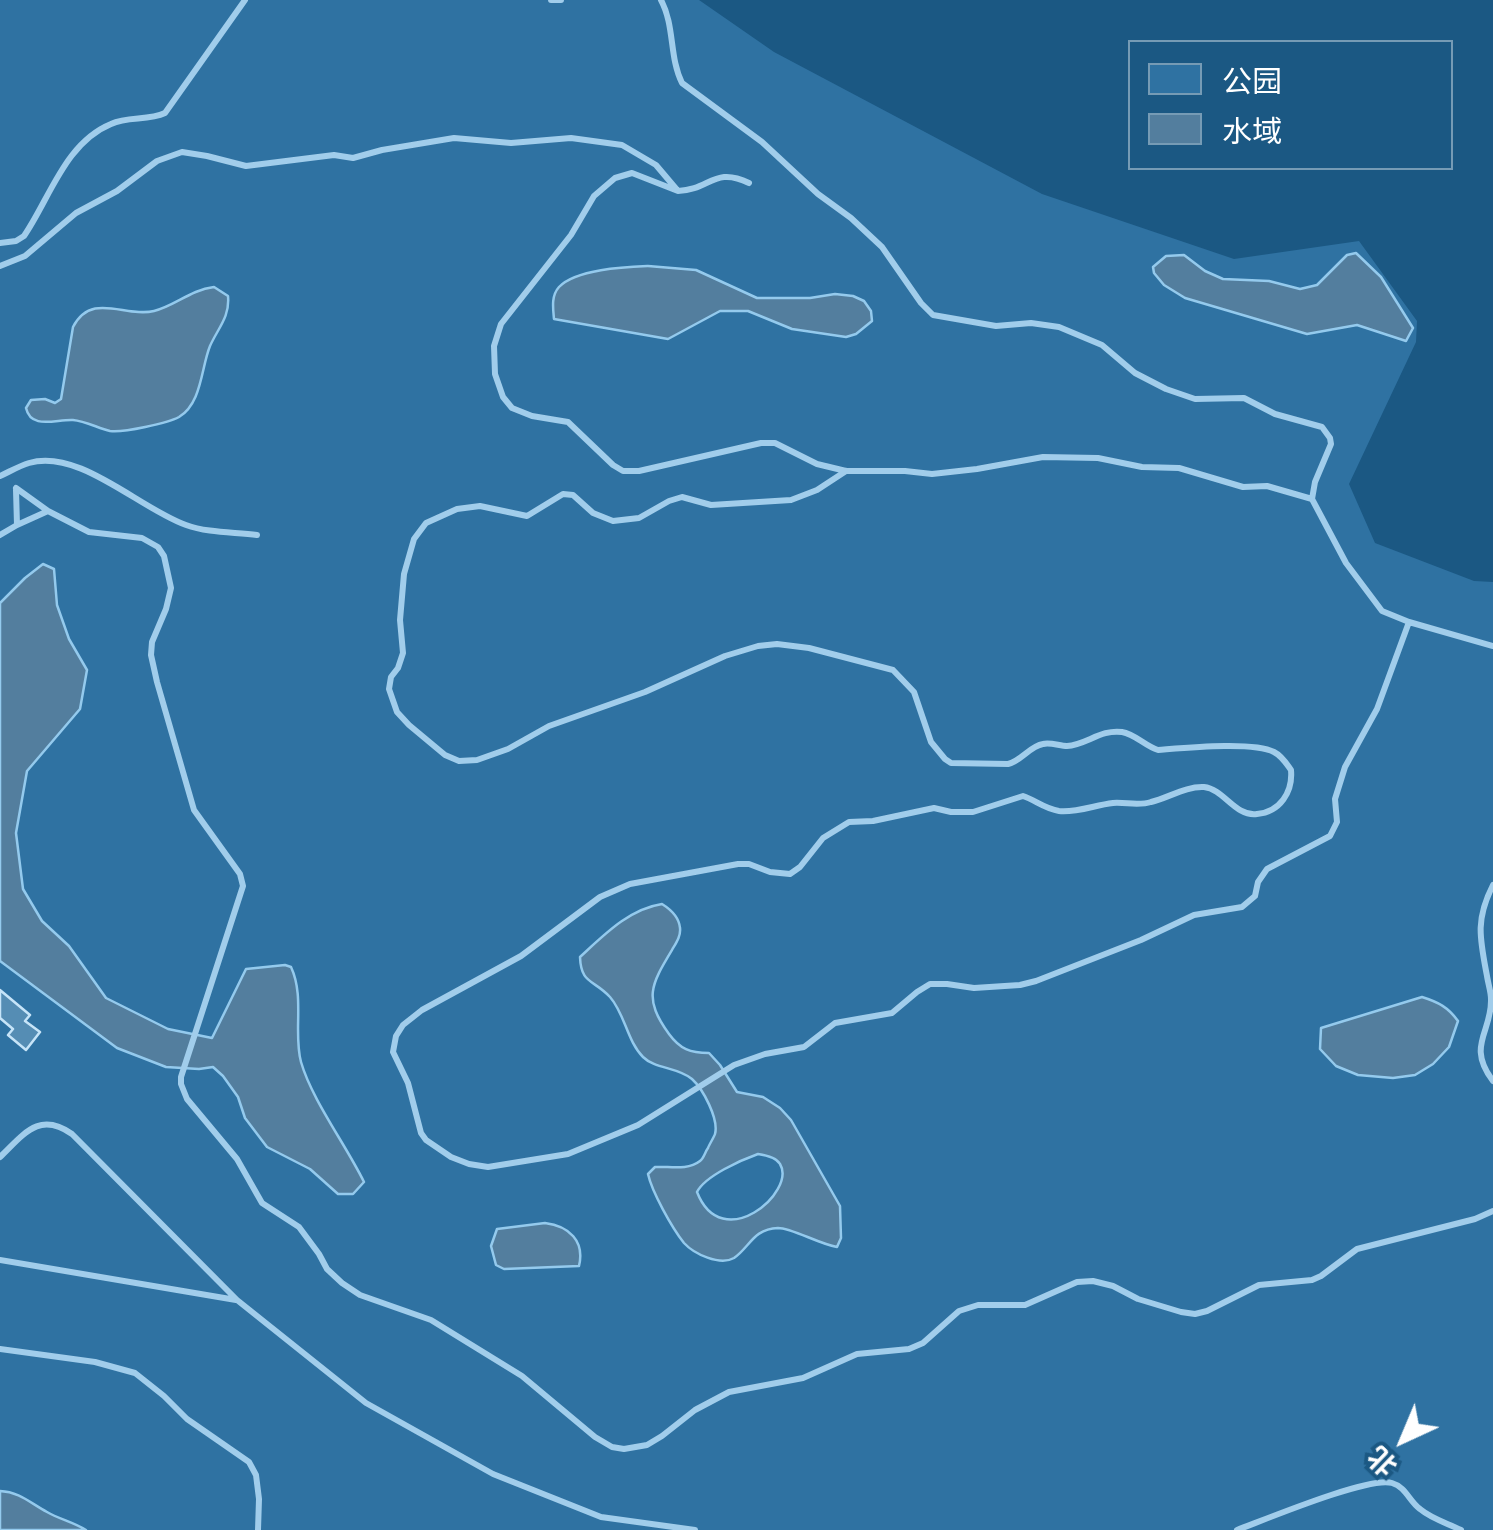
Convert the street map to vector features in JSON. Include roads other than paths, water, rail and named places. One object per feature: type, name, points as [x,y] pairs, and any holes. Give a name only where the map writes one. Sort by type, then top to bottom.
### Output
[{"type":"lane","points":[[0,243],[24,236],[63,167],[93,135],[110,124],[165,113],[246,0]]},
{"type":"lane","points":[[550,0],[561,0]]},
{"type":"lane","points":[[661,0],[670,18],[682,83],[762,142],[872,238],[933,315],[996,326],[1031,323],[1060,327],[1102,346],[1134,373],[1184,396],[1244,398],[1276,414],[1322,426],[1331,444],[1312,499],[1346,563],[1382,611],[1493,646]]},
{"type":"lane","points":[[0,266],[25,256],[76,213],[157,162],[182,152],[246,166],[334,155],[353,158],[454,138],[511,143],[571,138],[622,145],[656,165],[678,191]]},
{"type":"lane","points":[[749,184],[728,176],[678,191],[632,173],[615,178],[594,196],[571,236],[523,294],[497,334],[495,374],[508,404],[516,411],[568,422],[623,471],[775,443],[818,464],[846,471],[932,474],[1043,457],[1098,458],[1142,467],[1178,468],[1243,487],[1267,486],[1312,499]]},
{"type":"lane","points":[[0,476],[30,462],[67,464],[87,470],[188,526],[257,535]]},
{"type":"lane","points":[[846,471],[817,490],[791,500],[711,505],[682,497],[624,521],[602,518],[573,495],[563,494],[527,516],[480,506],[458,509],[426,523],[414,539],[404,574],[400,620],[403,653],[389,690],[397,712],[444,754],[459,761],[477,760],[508,749],[550,726],[646,692],[725,656],[777,644],[810,648],[893,670],[914,692],[934,748],[951,763],[1008,764],[1042,744],[1071,746],[1100,734],[1119,732],[1158,750],[1263,748],[1275,753],[1291,770],[1286,798],[1272,810],[1246,814],[1205,787],[1151,802],[1115,803],[1063,812],[1023,796],[973,812],[934,808],[850,822],[823,838],[790,874],[738,864],[630,884],[600,898],[521,956],[422,1010],[396,1036],[393,1052],[408,1083],[421,1133],[451,1157],[488,1167],[568,1154],[638,1125],[734,1066],[765,1054],[804,1047],[835,1023],[892,1013],[930,984],[974,988],[1036,982],[1194,915],[1242,907],[1255,896],[1267,869],[1330,836],[1337,822],[1336,799],[1345,768],[1378,709],[1409,622]]},
{"type":"lane","points":[[17,525],[16,488],[89,532],[150,541],[168,566],[170,598],[152,642],[151,655],[194,810],[240,874],[243,886],[181,1077],[188,1099],[238,1158],[262,1203],[299,1227],[342,1283],[360,1295],[431,1320],[522,1376],[612,1447],[646,1444],[729,1392],[803,1378],[857,1354],[909,1349],[923,1343],[959,1312],[978,1305],[1025,1305],[1076,1282],[1093,1281],[1138,1299],[1194,1314],[1259,1286],[1312,1280],[1357,1249],[1493,1211]]},
{"type":"lane","points":[[0,535],[48,510]]},
{"type":"lane","points":[[1493,885],[1480,919],[1492,1001],[1480,1053],[1493,1081]]},
{"type":"lane","points":[[0,1156],[39,1125],[46,1122],[63,1127],[238,1300],[366,1403],[494,1474],[602,1517],[695,1530]]},
{"type":"lane","points":[[0,1260],[238,1300]]},
{"type":"lane","points":[[0,1350],[95,1362],[135,1373],[187,1420],[248,1462],[256,1475],[258,1530]]},
{"type":"lane","points":[[1237,1530],[1309,1502],[1378,1482],[1391,1482],[1402,1488],[1422,1511],[1461,1530]]},
{"type":"water","points":[[1356,253],[1381,277],[1413,328],[1406,341],[1357,325],[1307,334],[1185,298],[1164,285],[1153,267],[1166,256],[1184,255],[1223,279],[1269,281],[1300,289],[1317,285],[1347,255]]},
{"type":"water","points":[[648,266],[696,270],[757,298],[853,296],[864,301],[872,321],[846,337],[792,329],[748,311],[720,311],[668,339],[554,319],[555,294],[567,281],[601,270]]},
{"type":"water","points":[[214,287],[228,296],[227,310],[210,346],[197,394],[179,417],[145,427],[110,431],[73,420],[39,421],[29,415],[26,408],[31,400],[55,403],[61,399],[73,327],[81,316],[99,308],[154,311]]},
{"type":"water","points":[[43,564],[54,569],[57,605],[69,639],[87,670],[80,709],[27,771],[16,833],[23,889],[42,921],[69,946],[106,998],[168,1029],[212,1038],[246,969],[291,967],[297,990],[301,1062],[313,1092],[364,1182],[353,1194],[338,1194],[310,1169],[267,1147],[245,1118],[238,1097],[213,1067],[166,1067],[117,1048],[0,961],[0,603]]},
{"type":"water","points":[[665,906],[680,928],[655,982],[653,1001],[661,1021],[681,1047],[709,1053],[737,1092],[763,1097],[791,1120],[840,1206],[841,1238],[837,1247],[778,1228],[757,1235],[734,1258],[715,1260],[684,1243],[663,1210],[648,1174],[655,1167],[684,1167],[701,1160],[715,1134],[712,1113],[692,1079],[643,1057],[615,1004],[585,977],[580,957],[618,924],[650,907]],"holes":[[[758,1154],[780,1164],[778,1189],[768,1202],[739,1219],[723,1219],[708,1210],[697,1192],[701,1186],[724,1169]]]},
{"type":"water","points":[[1422,997],[1442,1006],[1458,1021],[1449,1047],[1415,1075],[1358,1075],[1336,1066],[1320,1049],[1321,1028]]},
{"type":"water","points":[[545,1223],[561,1227],[573,1236],[580,1249],[579,1266],[504,1269],[496,1265],[491,1246],[497,1229]]},
{"type":"water","points":[[0,1491],[19,1496],[86,1530],[0,1530]]}]
